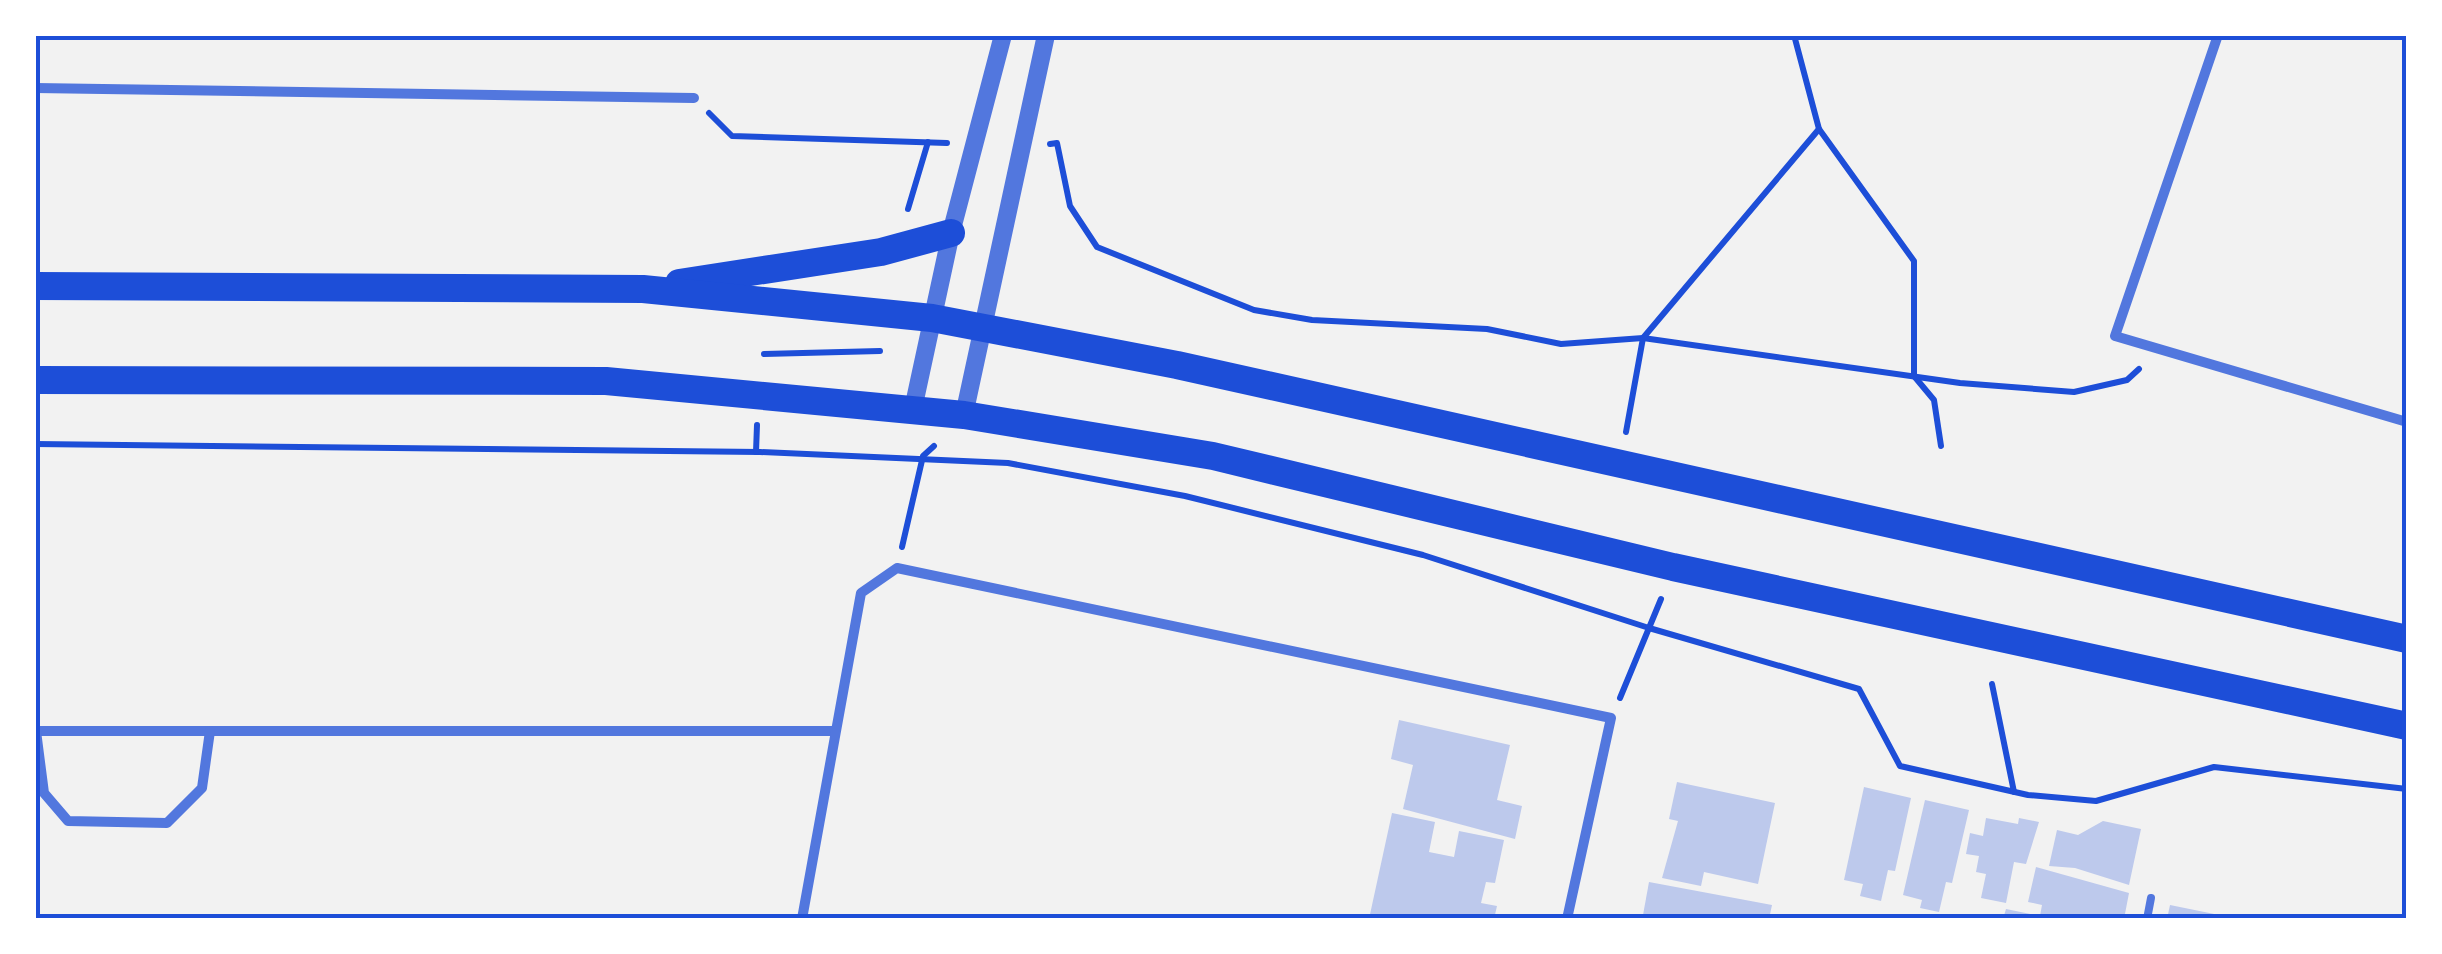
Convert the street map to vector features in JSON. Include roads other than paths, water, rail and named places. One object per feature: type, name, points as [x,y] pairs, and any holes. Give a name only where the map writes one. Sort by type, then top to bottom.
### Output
[{"type":"highway","points":[[644,289],[881,252],[951,233]]},
{"type":"highway","points":[[35,286],[644,289],[986,326],[2407,638]]},
{"type":"highway","points":[[35,380],[606,381],[964,416],[1213,456],[1674,567],[2407,726]]},
{"type":"street","points":[[914,409],[951,233],[1003,35]]},
{"type":"street","points":[[964,416],[1046,35]]},
{"type":"street","points":[[2218,35],[2114,336],[2407,422]]},
{"type":"street","points":[[35,88],[694,98]]},
{"type":"street","points":[[802,919],[861,594],[898,568],[1611,718],[1567,919]]},
{"type":"street","points":[[210,731],[202,788],[167,823],[68,820],[44,792],[35,732],[210,731],[833,732]]},
{"type":"lane","points":[[2147,919],[2151,898]]}]
